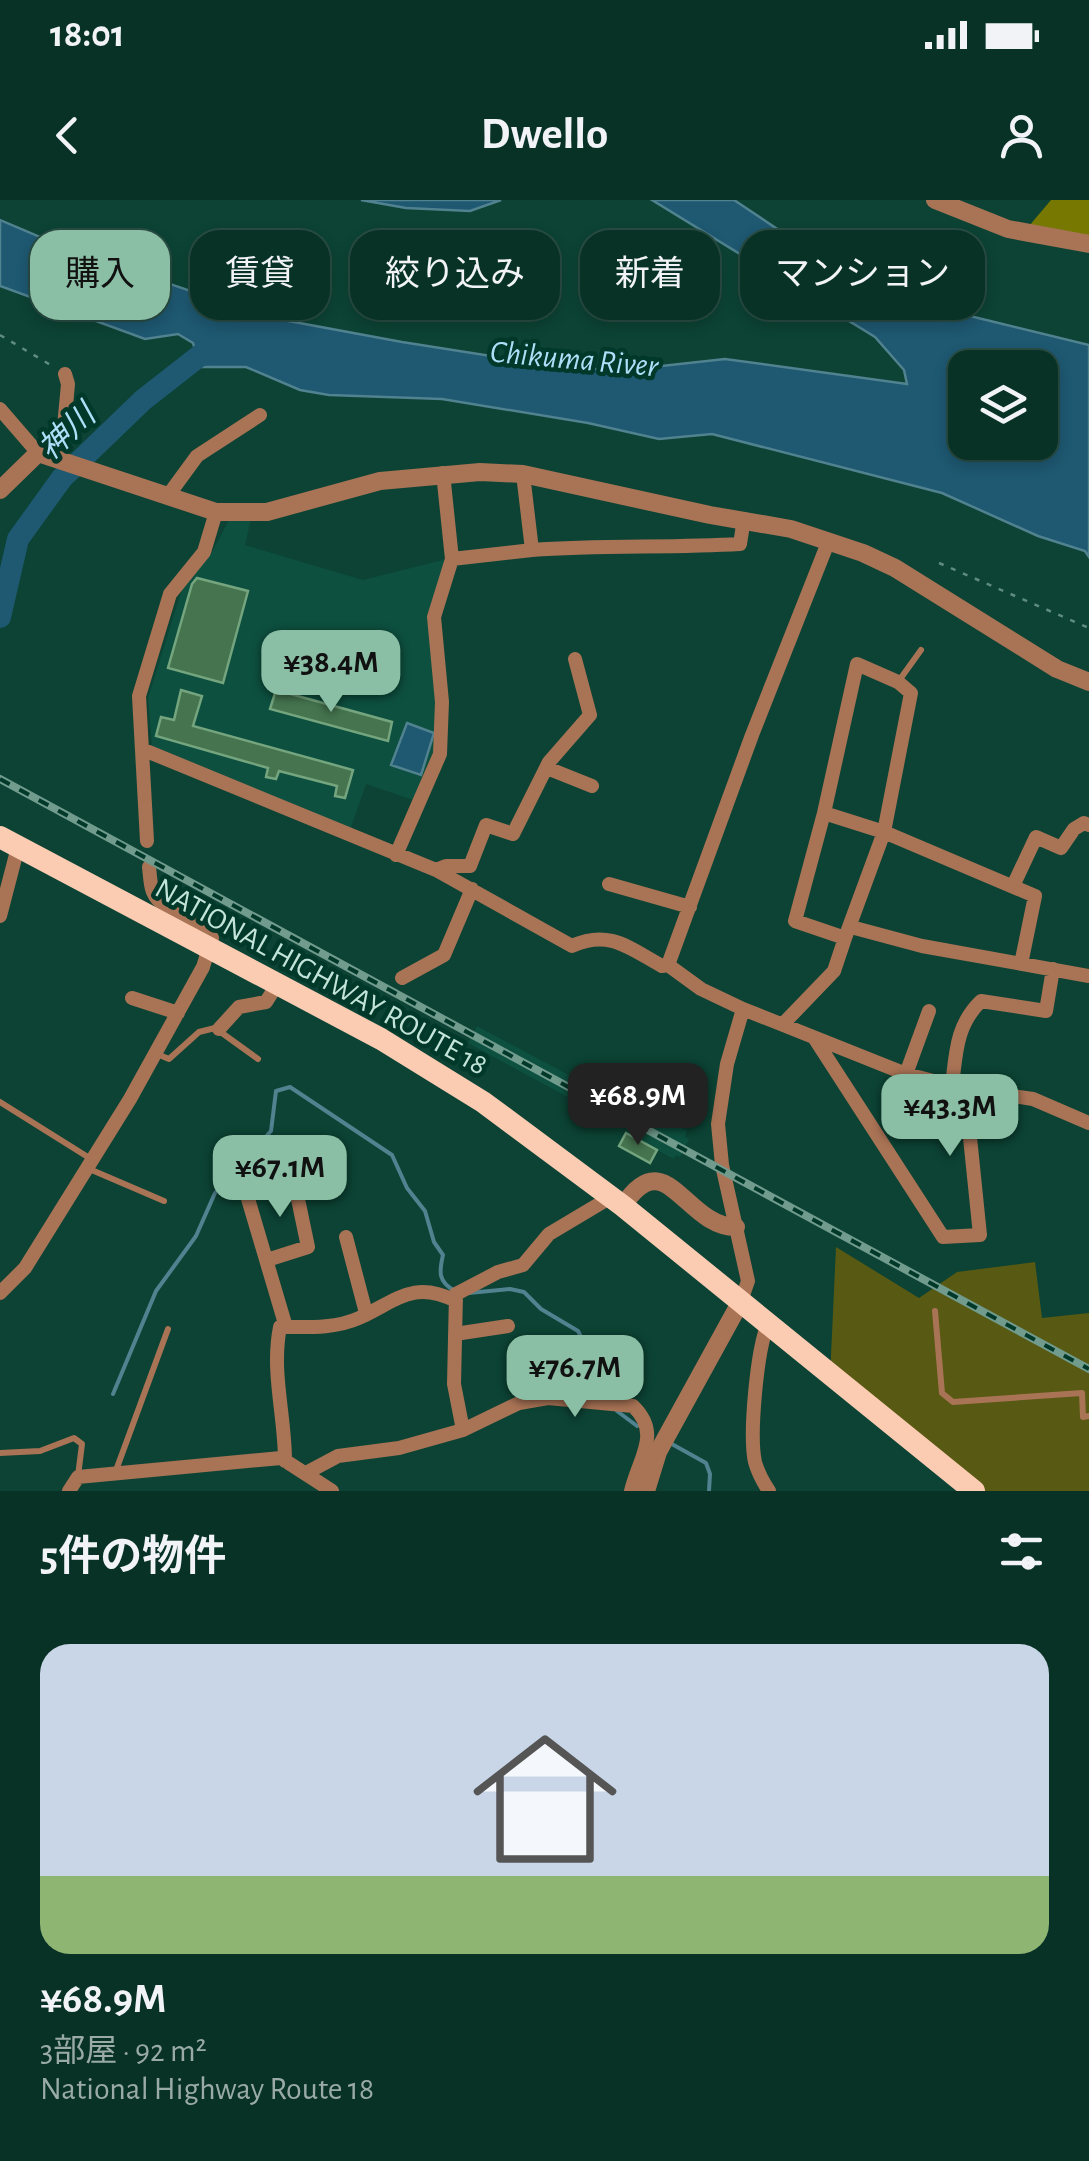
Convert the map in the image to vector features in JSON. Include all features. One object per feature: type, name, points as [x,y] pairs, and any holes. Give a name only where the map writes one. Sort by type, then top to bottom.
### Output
[{"type":"highway","name":"NATIONAL HIGHWAY ROUTE 18","points":[[8,842],[381,1039],[483,1102],[617,1202],[969,1489]]},
{"type":"street","points":[[935,200],[1008,229],[1089,244]]},
{"type":"street","points":[[3,481],[63,438],[68,384],[65,374]]},
{"type":"street","points":[[0,409],[42,454],[216,512],[267,512],[380,481],[443,473],[523,474],[830,540],[895,568],[1057,669],[1089,682]]},
{"type":"street","points":[[166,496],[196,456],[260,415]]},
{"type":"street","points":[[396,855],[440,754],[442,702],[434,617],[452,559],[443,473]]},
{"type":"street","points":[[523,474],[532,550]]},
{"type":"street","points":[[147,841],[139,696],[170,594],[204,552],[216,512]]},
{"type":"street","points":[[452,559],[598,545],[666,548],[740,544],[744,519]]},
{"type":"street","points":[[668,966],[752,735],[830,540]]},
{"type":"street","points":[[436,870],[470,866],[486,825],[512,834],[547,768],[590,715],[575,659]]},
{"type":"street","points":[[784,1024],[834,970],[848,933],[884,832],[911,693],[898,682],[857,664],[795,921],[848,933],[1089,976]]},
{"type":"street","points":[[144,750],[436,870],[572,946],[589,938],[612,939],[743,1009],[906,1074],[958,1088],[1033,1099],[1089,1123]]},
{"type":"street","points":[[547,768],[592,786]]},
{"type":"street","points":[[824,813],[884,832],[1035,896],[1021,964]]},
{"type":"street","points":[[1014,886],[1036,837],[1061,848],[1074,829],[1089,824]]},
{"type":"street","points":[[0,916],[8,842]]},
{"type":"street","points":[[0,1293],[25,1268],[156,1054],[210,946],[212,938],[206,929],[158,900],[152,892],[149,867]]},
{"type":"street","points":[[609,884],[690,908]]},
{"type":"street","points":[[402,978],[444,955],[472,889]]},
{"type":"street","points":[[815,1038],[943,1237],[980,1235],[958,1088],[957,1038],[969,1012],[981,1001],[1046,1011],[1052,970]]},
{"type":"street","points":[[219,1029],[239,1007],[266,1002],[278,983]]},
{"type":"street","points":[[132,998],[178,1014]]},
{"type":"street","points":[[646,1491],[658,1452],[741,1301],[748,1281],[722,1165],[718,1124],[724,1078],[743,1009]]},
{"type":"street","points":[[906,1074],[929,1011]]},
{"type":"street","points":[[267,1260],[308,1247],[294,1180],[297,1150]]},
{"type":"street","points":[[286,1327],[246,1192],[294,1180]]},
{"type":"street","points":[[463,1430],[454,1384],[456,1294],[476,1282],[523,1265],[549,1234],[617,1202],[642,1182],[662,1182],[710,1222],[736,1228]]},
{"type":"street","points":[[346,1237],[366,1313]]},
{"type":"street","points":[[285,1460],[285,1423],[276,1369],[280,1327],[328,1326],[401,1296],[429,1290],[456,1302]]},
{"type":"street","points":[[768,1324],[759,1354],[754,1451],[760,1477],[770,1491]]},
{"type":"street","points":[[455,1334],[508,1326]]},
{"type":"street","points":[[306,1473],[338,1456],[398,1448],[463,1430],[519,1403],[548,1398],[633,1406],[648,1424],[648,1437],[631,1491]]},
{"type":"street","points":[[72,1487],[114,1474],[281,1458],[327,1489]]},
{"type":"lane","points":[[898,682],[920,650]]},
{"type":"lane","points":[[156,1054],[169,1059],[199,1032],[219,1029],[258,1058]]},
{"type":"lane","points":[[0,1102],[89,1164],[164,1201]]},
{"type":"lane","points":[[935,1311],[942,1392],[947,1400],[1082,1393],[1084,1416],[1089,1416]]},
{"type":"lane","points":[[114,1474],[168,1329]]},
{"type":"lane","points":[[0,1453],[40,1451],[74,1438],[82,1444],[72,1487]]},
{"type":"path","points":[[0,334],[65,374]]},
{"type":"path","points":[[938,563],[1089,628]]},
{"type":"shaded area","points":[[1051,200],[1089,200],[1089,236],[1029,226]]},
{"type":"shaded area","points":[[251,519],[245,545],[363,580],[447,559],[431,617],[438,705],[437,752],[416,801],[366,784],[350,830],[152,746],[148,698],[183,586],[211,554],[229,520]]},
{"type":"shaded area","points":[[477,1026],[653,1120],[663,1118],[687,1131],[685,1137],[689,1139],[680,1157],[676,1155],[674,1159],[657,1150],[650,1163],[619,1146],[627,1129],[468,1043]]},
{"type":"shaded area","points":[[836,1247],[919,1298],[957,1272],[1035,1262],[1042,1318],[1089,1313],[1089,1491],[972,1491],[830,1377]]},
{"type":"water","points":[[361,200],[501,200],[470,211],[406,208]]},
{"type":"water","points":[[652,200],[734,200],[779,230],[740,230],[740,254],[720,242],[720,230],[701,230]]},
{"type":"water","points":[[0,220],[30,233],[30,297],[0,286]]},
{"type":"water","points":[[170,284],[190,291],[190,320],[283,320],[542,364],[616,371],[725,359],[907,384],[904,370],[875,337],[847,320],[985,320],[1089,345],[1089,557],[1085,551],[1038,536],[942,493],[712,434],[659,439],[442,399],[329,395],[300,390],[246,367],[200,367],[193,343],[178,334],[145,339],[93,320],[170,320]]},
{"type":"water","points":[[407,723],[434,733],[421,775],[391,765]]},
{"type":"building","points":[[197,578],[248,591],[223,683],[168,668]]},
{"type":"building","points":[[181,690],[202,696],[193,726],[353,770],[345,798],[335,796],[337,786],[279,771],[276,779],[266,777],[268,768],[156,736],[161,717],[174,720]]},
{"type":"building","points":[[276,690],[392,722],[388,741],[270,709]]},
{"type":"building","points":[[626,1133],[657,1150],[650,1163],[619,1146]]},
{"type":"waterway","name":"神川","points":[[0,617],[18,539],[62,478],[143,400],[221,339]]},
{"type":"waterway","points":[[113,1394],[156,1291],[196,1236],[215,1193],[271,1131],[276,1091],[290,1087],[392,1155],[407,1188],[425,1211],[434,1242],[443,1255],[443,1280],[455,1291]]},
{"type":"waterway","points":[[469,1293],[510,1289],[524,1292],[541,1309],[578,1331],[611,1393]]},
{"type":"waterway","points":[[617,1411],[637,1426]]},
{"type":"waterway","points":[[670,1443],[706,1463],[709,1491]]},
{"type":"railway","points":[[0,779],[1089,1369]]},
{"type":"water label","name":"Chikuma River","points":[[574,359]]}]
